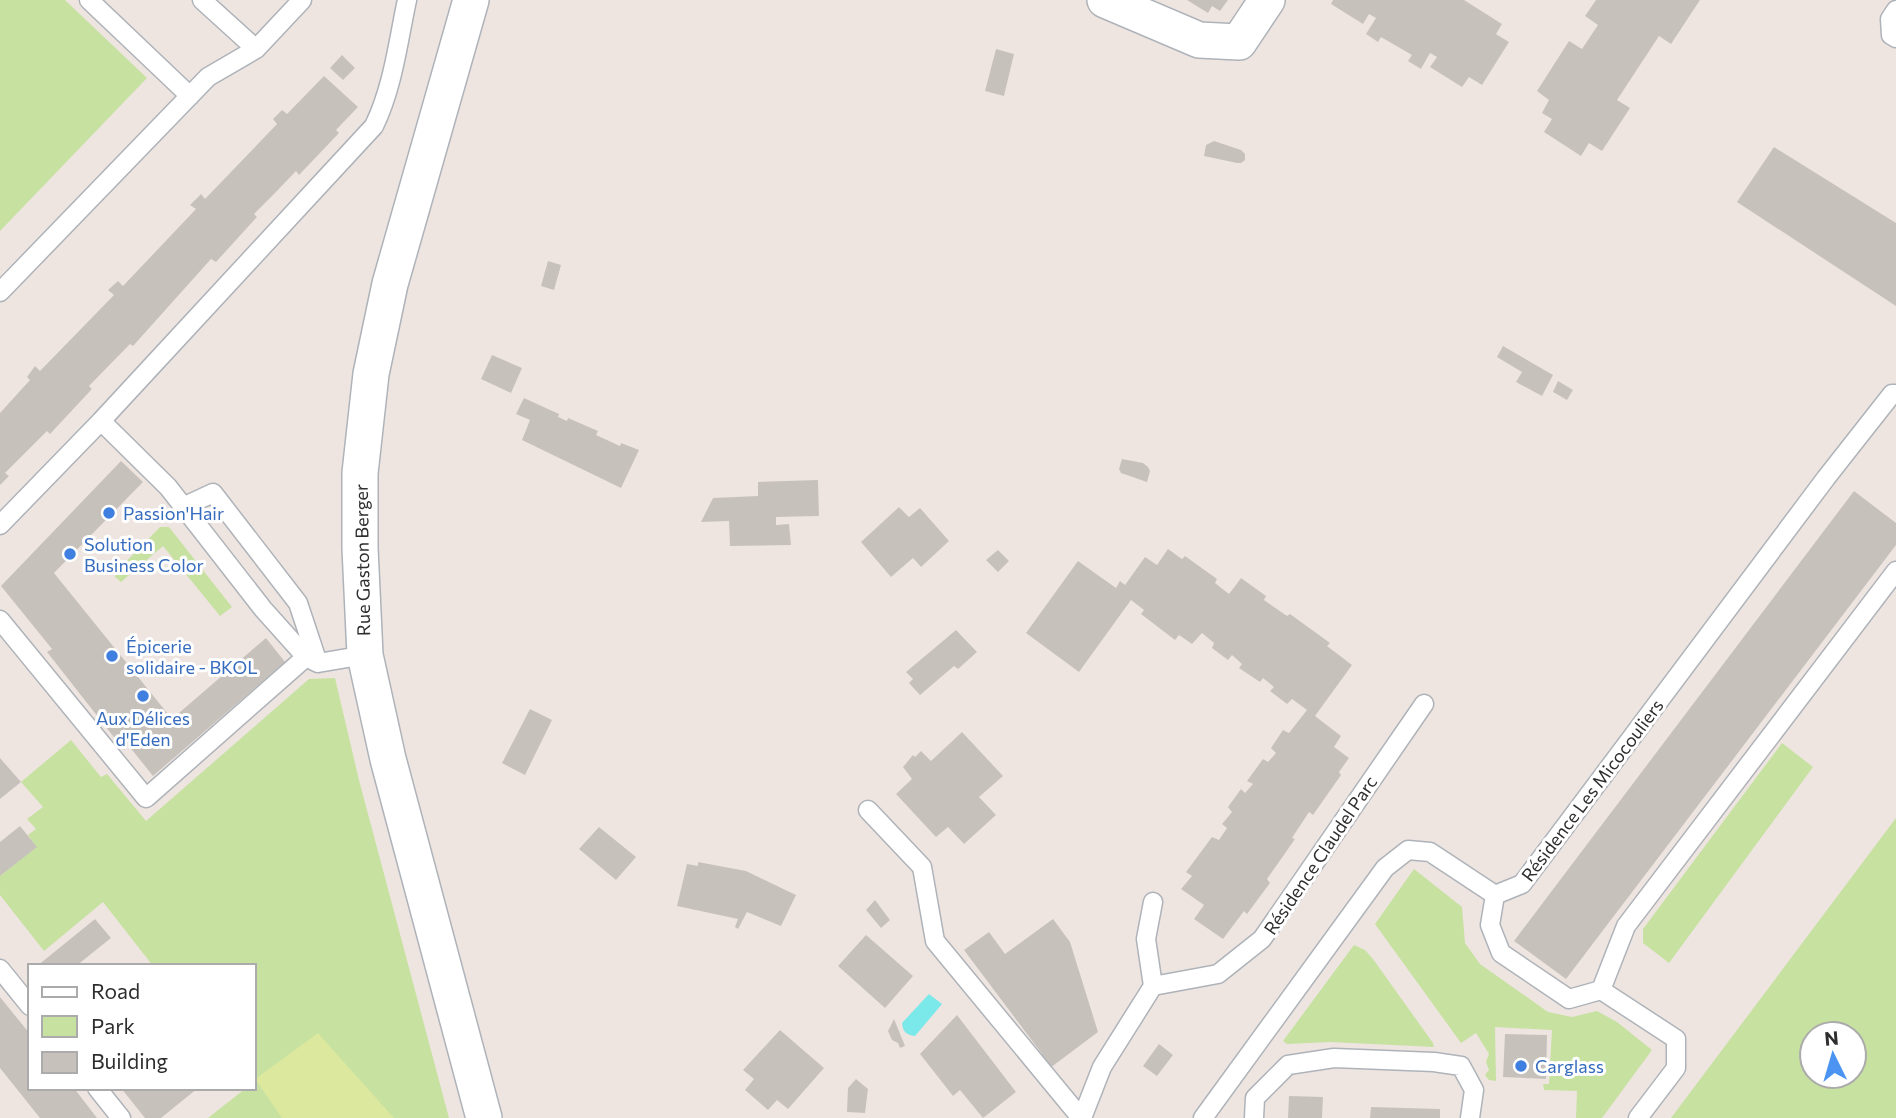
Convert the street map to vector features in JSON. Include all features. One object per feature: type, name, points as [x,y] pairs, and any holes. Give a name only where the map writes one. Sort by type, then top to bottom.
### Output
[{"type":"street","name":"Rue Gaston Berger","points":[[471,0],[390,284],[371,374],[360,473],[360,548],[365,654],[388,759],[484,1118]]},
{"type":"street","points":[[1105,0],[1199,40],[1239,42],[1267,0]]},
{"type":"lane","points":[[89,0],[190,96]]},
{"type":"lane","points":[[202,0],[256,49]]},
{"type":"lane","points":[[0,292],[208,77],[256,49],[302,0]]},
{"type":"lane","points":[[0,525],[101,421],[374,126],[383,107],[390,81],[407,0]]},
{"type":"lane","points":[[1896,10],[1890,19],[1891,35],[1896,38]]},
{"type":"lane","name":"Résidence Les Micocouliers","points":[[1495,895],[1522,884],[1826,478],[1892,394],[1896,394]]},
{"type":"lane","points":[[101,421],[168,487],[263,609],[312,660]]},
{"type":"lane","points":[[183,507],[213,493],[298,603],[312,660]]},
{"type":"lane","points":[[1601,990],[1626,926],[1896,571]]},
{"type":"lane","points":[[0,620],[146,798],[312,660],[365,654]]},
{"type":"lane","name":"Résidence Claudel Parc","points":[[1153,986],[1219,974],[1262,940],[1424,704]]},
{"type":"lane","points":[[868,810],[922,867],[935,941],[1082,1118],[1102,1067],[1153,986],[1146,939],[1153,902]]},
{"type":"lane","points":[[1203,1118],[1385,868],[1408,850],[1430,852],[1495,895],[1490,925],[1501,953],[1569,999],[1601,990],[1676,1039],[1676,1068],[1638,1118]]},
{"type":"lane","points":[[0,969],[28,1004]]},
{"type":"lane","points":[[1254,1118],[1255,1098],[1287,1065],[1334,1058],[1434,1062],[1461,1066],[1474,1090],[1470,1118]]},
{"type":"lane","points":[[99,1090],[121,1118]]},
{"type":"green space","points":[[0,0],[65,0],[147,78],[0,231]]},
{"type":"green space","points":[[160,527],[169,527],[232,607],[220,616],[163,546],[121,582],[115,577],[116,572]]},
{"type":"green space","points":[[335,678],[359,780],[449,1118],[208,1118],[243,1090],[256,1090],[256,964],[151,964],[103,902],[44,951],[0,895],[0,876],[36,847],[28,835],[36,829],[27,819],[43,807],[21,782],[71,740],[101,777],[107,774],[146,821],[309,679]]},
{"type":"green space","points":[[1782,743],[1813,767],[1669,963],[1643,943],[1643,929]]},
{"type":"green space","points":[[1896,818],[1896,1118],[1671,1118]]},
{"type":"green space","points":[[1414,869],[1462,907],[1465,943],[1480,964],[1548,1012],[1572,1017],[1597,1011],[1617,1022],[1652,1050],[1602,1118],[1576,1118],[1577,1091],[1544,1090],[1543,1084],[1549,1084],[1552,1030],[1495,1027],[1496,1081],[1489,1080],[1485,1075],[1489,1070],[1486,1062],[1489,1054],[1476,1033],[1461,1043],[1375,924]]},
{"type":"green space","points":[[1354,945],[1365,950],[1373,959],[1434,1047],[1330,1042],[1287,1044],[1283,1041]]},
{"type":"green space","points":[[318,1033],[394,1118],[282,1118],[256,1078]]},
{"type":"water","points":[[929,994],[942,1004],[915,1036],[907,1034],[902,1023]]},
{"type":"building","points":[[1187,0],[1228,0],[1220,11],[1212,6],[1208,13]]},
{"type":"building","points":[[1333,0],[1464,0],[1502,24],[1496,34],[1509,42],[1482,85],[1469,77],[1462,87],[1430,67],[1437,57],[1430,53],[1421,69],[1408,61],[1412,55],[1381,37],[1378,42],[1366,34],[1376,18],[1369,14],[1363,24],[1331,4]]},
{"type":"building","points":[[1596,0],[1700,0],[1671,44],[1659,36],[1617,100],[1630,108],[1602,151],[1589,143],[1581,156],[1544,132],[1552,119],[1542,113],[1549,100],[1537,91],[1569,41],[1582,49],[1598,25],[1585,16]]},
{"type":"building","points":[[996,49],[1014,54],[1004,96],[985,91]]},
{"type":"building","points":[[342,55],[355,68],[343,80],[330,68]]},
{"type":"building","points":[[324,76],[358,107],[336,130],[339,133],[299,175],[296,171],[254,214],[257,217],[216,262],[211,259],[133,346],[130,344],[89,386],[92,389],[50,434],[47,431],[5,473],[9,476],[0,485],[0,413],[30,380],[27,377],[35,366],[40,371],[114,295],[108,290],[118,281],[123,286],[196,209],[190,205],[201,194],[205,199],[277,124],[273,119],[282,110],[287,114]]},
{"type":"building","points":[[1214,141],[1241,150],[1245,154],[1245,160],[1237,163],[1204,156],[1206,145]]},
{"type":"building","points":[[1774,147],[1896,223],[1896,306],[1737,202]]},
{"type":"building","points":[[548,261],[561,265],[554,290],[541,286]]},
{"type":"building","points":[[1503,346],[1553,375],[1542,396],[1516,382],[1522,372],[1497,357]]},
{"type":"building","points":[[492,355],[522,368],[511,393],[481,379]]},
{"type":"building","points":[[1558,381],[1573,390],[1567,400],[1553,392]]},
{"type":"building","points":[[524,398],[559,414],[558,417],[567,421],[568,418],[598,431],[596,435],[620,446],[621,443],[639,450],[621,488],[522,440],[530,420],[516,414]]},
{"type":"building","points":[[1122,459],[1143,463],[1148,467],[1150,471],[1147,482],[1121,473],[1119,469]]},
{"type":"building","points":[[121,461],[143,482],[54,573],[172,719],[266,638],[285,662],[153,776],[129,746],[124,750],[47,652],[52,649],[1,586]]},
{"type":"building","points":[[818,480],[819,516],[776,517],[776,525],[789,524],[791,545],[730,546],[729,521],[701,522],[713,498],[758,496],[758,482]]},
{"type":"building","points":[[1854,491],[1896,523],[1896,545],[1566,979],[1514,941]]},
{"type":"building","points":[[899,507],[909,517],[920,508],[949,541],[921,567],[913,558],[891,577],[861,542]]},
{"type":"building","points":[[1168,549],[1182,559],[1185,556],[1217,579],[1215,583],[1229,594],[1241,578],[1266,596],[1264,600],[1287,616],[1290,614],[1330,643],[1327,646],[1352,665],[1315,716],[1341,736],[1334,747],[1349,758],[1339,772],[1341,775],[1313,815],[1309,812],[1292,838],[1295,839],[1267,879],[1270,883],[1247,914],[1244,911],[1223,939],[1194,919],[1204,905],[1181,889],[1192,876],[1186,872],[1212,837],[1219,840],[1227,828],[1222,824],[1232,812],[1228,807],[1241,789],[1245,793],[1253,784],[1247,781],[1263,759],[1268,762],[1276,753],[1271,748],[1283,730],[1289,733],[1307,710],[1292,699],[1287,704],[1270,691],[1274,687],[1263,678],[1260,682],[1239,668],[1242,664],[1232,655],[1228,660],[1212,648],[1214,643],[1202,633],[1192,644],[1179,635],[1175,640],[1141,614],[1144,610],[1131,600],[1079,672],[1026,633],[1078,561],[1116,588],[1120,581],[1125,585],[1145,557],[1157,565]]},
{"type":"building","points":[[998,550],[1009,561],[998,572],[986,560]]},
{"type":"building","points":[[956,630],[977,652],[958,669],[954,666],[920,695],[909,683],[913,679],[906,672]]},
{"type":"building","points":[[530,709],[552,720],[525,775],[502,763]]},
{"type":"building","points":[[962,732],[1003,776],[979,797],[996,815],[964,844],[948,827],[936,837],[896,794],[912,779],[903,767],[913,755],[915,757],[921,751],[931,761]]},
{"type":"building","points":[[0,758],[21,782],[0,799]]},
{"type":"building","points":[[20,826],[37,847],[0,876],[0,842]]},
{"type":"building","points":[[599,827],[636,857],[616,880],[579,849]]},
{"type":"building","points":[[698,862],[746,871],[796,895],[781,926],[747,912],[738,929],[735,927],[738,919],[677,906],[687,864],[698,866]]},
{"type":"building","points":[[875,900],[890,920],[881,928],[866,910]]},
{"type":"building","points":[[95,919],[111,938],[78,964],[39,964]]},
{"type":"building","points":[[1053,919],[1070,942],[1098,1032],[1050,1068],[964,950],[989,932],[1005,954]]},
{"type":"building","points":[[866,935],[913,976],[885,1008],[838,966]]},
{"type":"building","points":[[0,997],[28,1032],[28,1090],[76,1090],[97,1118],[40,1118],[0,1068]]},
{"type":"building","points":[[957,1015],[1016,1092],[983,1118],[960,1090],[953,1096],[920,1054]]},
{"type":"building","points":[[894,1019],[905,1046],[900,1048],[888,1031]]},
{"type":"building","points":[[780,1030],[824,1068],[788,1109],[777,1100],[768,1110],[745,1090],[754,1079],[743,1070]]},
{"type":"building","points":[[1505,1034],[1547,1035],[1546,1079],[1503,1077]]},
{"type":"building","points":[[1159,1044],[1173,1055],[1157,1076],[1143,1066]]},
{"type":"building","points":[[856,1079],[868,1089],[865,1113],[847,1112],[848,1088]]},
{"type":"building","points":[[123,1090],[196,1090],[161,1118],[145,1118]]},
{"type":"building","points":[[1289,1096],[1323,1097],[1322,1118],[1288,1118]]},
{"type":"building","points":[[1371,1107],[1440,1109],[1440,1118],[1370,1118]]},
{"type":"place","name":"Passion'Hair","points":[[109,513]]},
{"type":"place","name":"Solution Business Color","points":[[70,554]]},
{"type":"place","name":"Épicerie solidaire - BKOL","points":[[112,656]]},
{"type":"place","name":"Aux Délices d'Eden","points":[[143,696]]},
{"type":"place","name":"Carglass","points":[[1521,1066]]}]
